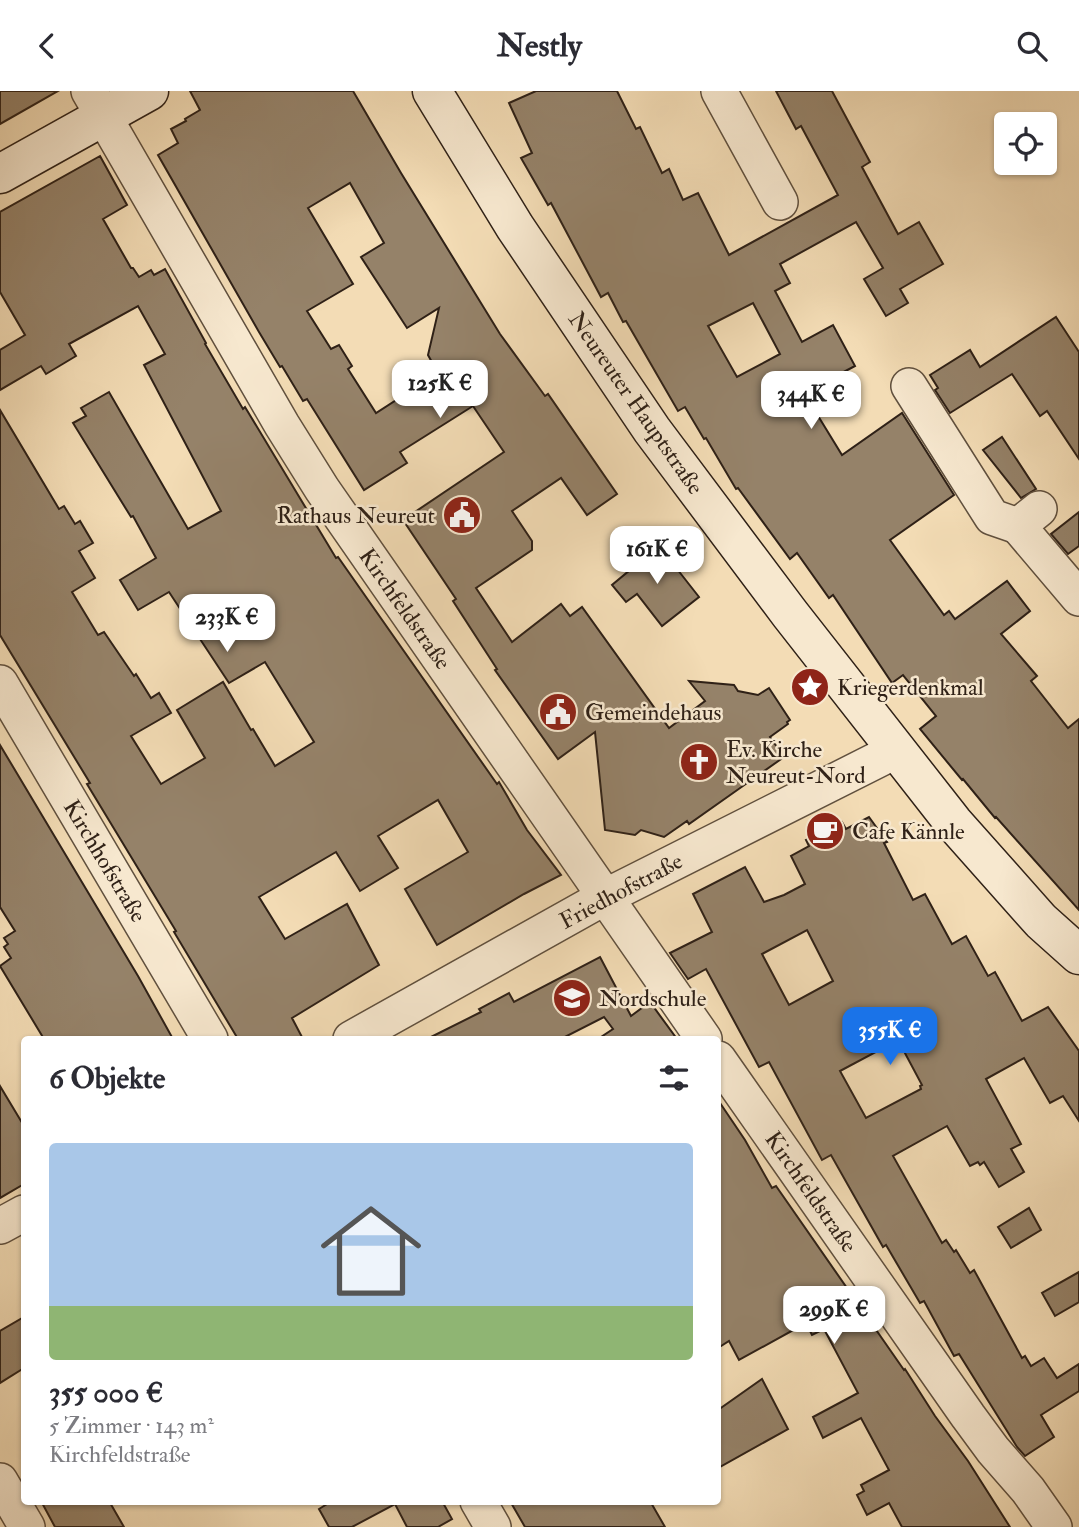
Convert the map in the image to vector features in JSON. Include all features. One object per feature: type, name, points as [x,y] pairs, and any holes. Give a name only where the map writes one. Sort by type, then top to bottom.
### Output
[{"type":"street","points":[[0,174],[96,104],[149,91]]},
{"type":"street","name":"Neureuter Hauptstraße","points":[[432,91],[515,227],[652,430],[790,614],[953,823],[1041,921],[1079,955]]},
{"type":"street","points":[[719,91],[780,202]]},
{"type":"street","name":"Kirchfeldstraße","points":[[96,104],[322,489],[702,1036]]},
{"type":"street","points":[[909,386],[992,517],[1028,518],[1079,598]]},
{"type":"street","name":"Kirchhofstraße","points":[[0,683],[208,1036]]},
{"type":"street","name":"Friedhofstraße","points":[[356,1036],[604,897],[895,751]]},
{"type":"street","name":"Kirchfeldstraße","points":[[721,1063],[968,1416],[1028,1490],[1054,1527]]},
{"type":"street","points":[[0,1226],[21,1215]]},
{"type":"street","points":[[0,1481],[27,1527]]},
{"type":"street","points":[[480,1505],[493,1527]]},
{"type":"building","points":[[0,91],[58,91],[0,124]]},
{"type":"building","points":[[190,91],[353,91],[500,334],[545,396],[548,394],[617,494],[587,515],[561,478],[512,511],[532,541],[532,550],[476,588],[512,642],[561,604],[570,616],[582,607],[669,728],[705,701],[689,681],[734,685],[738,691],[758,695],[769,688],[790,720],[770,737],[784,757],[689,824],[687,821],[664,837],[641,830],[635,835],[605,830],[595,732],[558,759],[495,670],[497,669],[453,601],[456,599],[403,520],[504,452],[473,406],[400,452],[407,463],[364,490],[307,399],[303,401],[282,366],[280,367],[158,155],[178,143],[171,129],[200,110]],"holes":[[[350,183],[384,243],[361,257],[407,328],[439,308],[428,355],[438,373],[376,413],[348,369],[352,366],[339,345],[331,349],[307,311],[353,284],[308,208]]]},
{"type":"building","points":[[536,91],[617,91],[636,129],[640,127],[662,173],[669,169],[683,200],[698,193],[729,255],[838,195],[801,126],[796,129],[776,91],[832,91],[870,162],[862,167],[898,234],[919,222],[943,264],[900,289],[908,303],[886,316],[864,279],[883,268],[856,222],[780,264],[790,283],[775,291],[802,342],[833,325],[855,366],[804,393],[842,455],[902,413],[954,495],[890,540],[944,615],[949,611],[955,619],[1007,581],[1030,611],[1001,634],[1037,676],[1031,681],[1068,728],[1079,719],[1079,910],[995,818],[920,729],[936,716],[903,675],[892,683],[833,595],[829,598],[797,553],[790,559],[738,488],[736,489],[685,407],[678,411],[608,293],[601,297],[551,203],[548,205],[521,158],[532,153],[509,103]],"holes":[[[753,303],[780,354],[737,377],[708,326]]]},
{"type":"building","points":[[100,156],[127,205],[103,219],[131,268],[139,277],[151,270],[154,275],[165,269],[243,409],[245,407],[336,558],[338,557],[497,784],[499,782],[527,830],[561,875],[437,945],[405,889],[468,852],[438,800],[378,836],[398,868],[360,891],[336,852],[259,897],[285,939],[347,904],[379,965],[292,1018],[301,1036],[236,1036],[87,784],[90,783],[0,635],[0,410],[59,509],[64,506],[75,524],[80,521],[93,543],[79,551],[95,578],[72,592],[98,635],[104,632],[151,698],[159,693],[171,713],[131,736],[161,784],[205,758],[177,710],[223,682],[275,766],[314,742],[265,662],[229,683],[169,592],[138,610],[120,580],[156,558],[133,516],[131,517],[73,423],[86,416],[81,408],[109,392],[188,529],[221,511],[144,365],[165,354],[138,306],[69,344],[76,356],[46,374],[41,366],[0,390],[0,350],[25,335],[0,292],[0,212]]},
{"type":"building","points":[[1056,317],[1079,352],[1079,459],[1047,411],[1040,416],[1012,374],[950,413],[935,390],[938,388],[930,375],[970,350],[980,367]]},
{"type":"building","points":[[1002,437],[1036,489],[1021,498],[983,450]]},
{"type":"building","points":[[1079,512],[1079,546],[1068,554],[1051,534]]},
{"type":"building","points":[[659,546],[699,597],[662,626],[637,594],[626,602],[612,585]]},
{"type":"building","points":[[0,745],[171,1036],[42,1036],[0,966],[11,958],[4,947],[8,944],[4,938],[15,931],[0,907]]},
{"type":"building","points":[[869,817],[887,842],[884,843],[913,900],[925,894],[952,944],[966,936],[988,976],[995,972],[1022,1021],[1048,1007],[1079,1051],[1079,1121],[1063,1096],[1050,1103],[1024,1058],[986,1079],[1021,1144],[1011,1149],[1024,1172],[999,1187],[984,1162],[970,1166],[947,1126],[893,1156],[942,1243],[946,1240],[954,1252],[956,1250],[970,1273],[974,1270],[1022,1358],[1025,1356],[1031,1366],[1044,1358],[1057,1378],[1079,1364],[1079,1391],[1041,1415],[1054,1437],[1025,1456],[959,1354],[954,1356],[924,1301],[920,1303],[886,1245],[883,1247],[831,1155],[822,1160],[769,1062],[759,1067],[706,969],[688,979],[670,953],[712,932],[693,894],[745,867],[764,902],[784,895],[805,884],[791,856],[809,846],[806,840],[842,822],[846,829]],"holes":[[[807,930],[833,981],[789,1005],[762,954]],[[898,1040],[922,1085],[921,1089],[866,1118],[840,1071]]]},
{"type":"building","name":"Nordschule","points":[[600,957],[631,1016],[650,1002],[675,1036],[602,1036],[613,1029],[604,1017],[567,1036],[433,1036],[481,1012],[479,1009],[509,993],[514,1002]]},
{"type":"building","points":[[0,1086],[21,1121],[21,1186],[0,1198]]},
{"type":"building","points":[[721,1104],[772,1188],[776,1186],[905,1369],[1010,1527],[902,1527],[889,1503],[867,1515],[857,1495],[864,1491],[861,1485],[889,1470],[861,1418],[823,1438],[813,1417],[858,1393],[824,1329],[812,1335],[806,1323],[739,1360],[729,1341],[721,1346]]},
{"type":"building","points":[[1029,1208],[1041,1230],[1011,1248],[998,1227]]},
{"type":"building","points":[[1079,1272],[1079,1302],[1055,1316],[1042,1293]]},
{"type":"building","points":[[21,1319],[21,1370],[0,1383],[0,1331]]},
{"type":"building","points":[[762,1379],[788,1429],[721,1466],[721,1408]]},
{"type":"building","points":[[43,1505],[111,1505],[124,1527],[55,1527]]},
{"type":"building","points":[[326,1505],[393,1505],[352,1527],[329,1527],[319,1509]]},
{"type":"building","points":[[396,1505],[444,1505],[452,1519],[438,1527],[407,1527]]},
{"type":"building","points":[[512,1505],[652,1505],[665,1527],[525,1527]]},
{"type":"place","name":"Rathaus Neureut","points":[[462,515]]},
{"type":"place","name":"Kriegerdenkmal","points":[[810,687]]},
{"type":"place","name":"Gemeindehaus","points":[[558,712]]},
{"type":"place","name":"Ev. Kirche Neureut-Nord","points":[[699,762]]},
{"type":"place","name":"Cafe Kännle","points":[[825,831]]},
{"type":"place","name":"Nordschule","points":[[572,998]]}]
